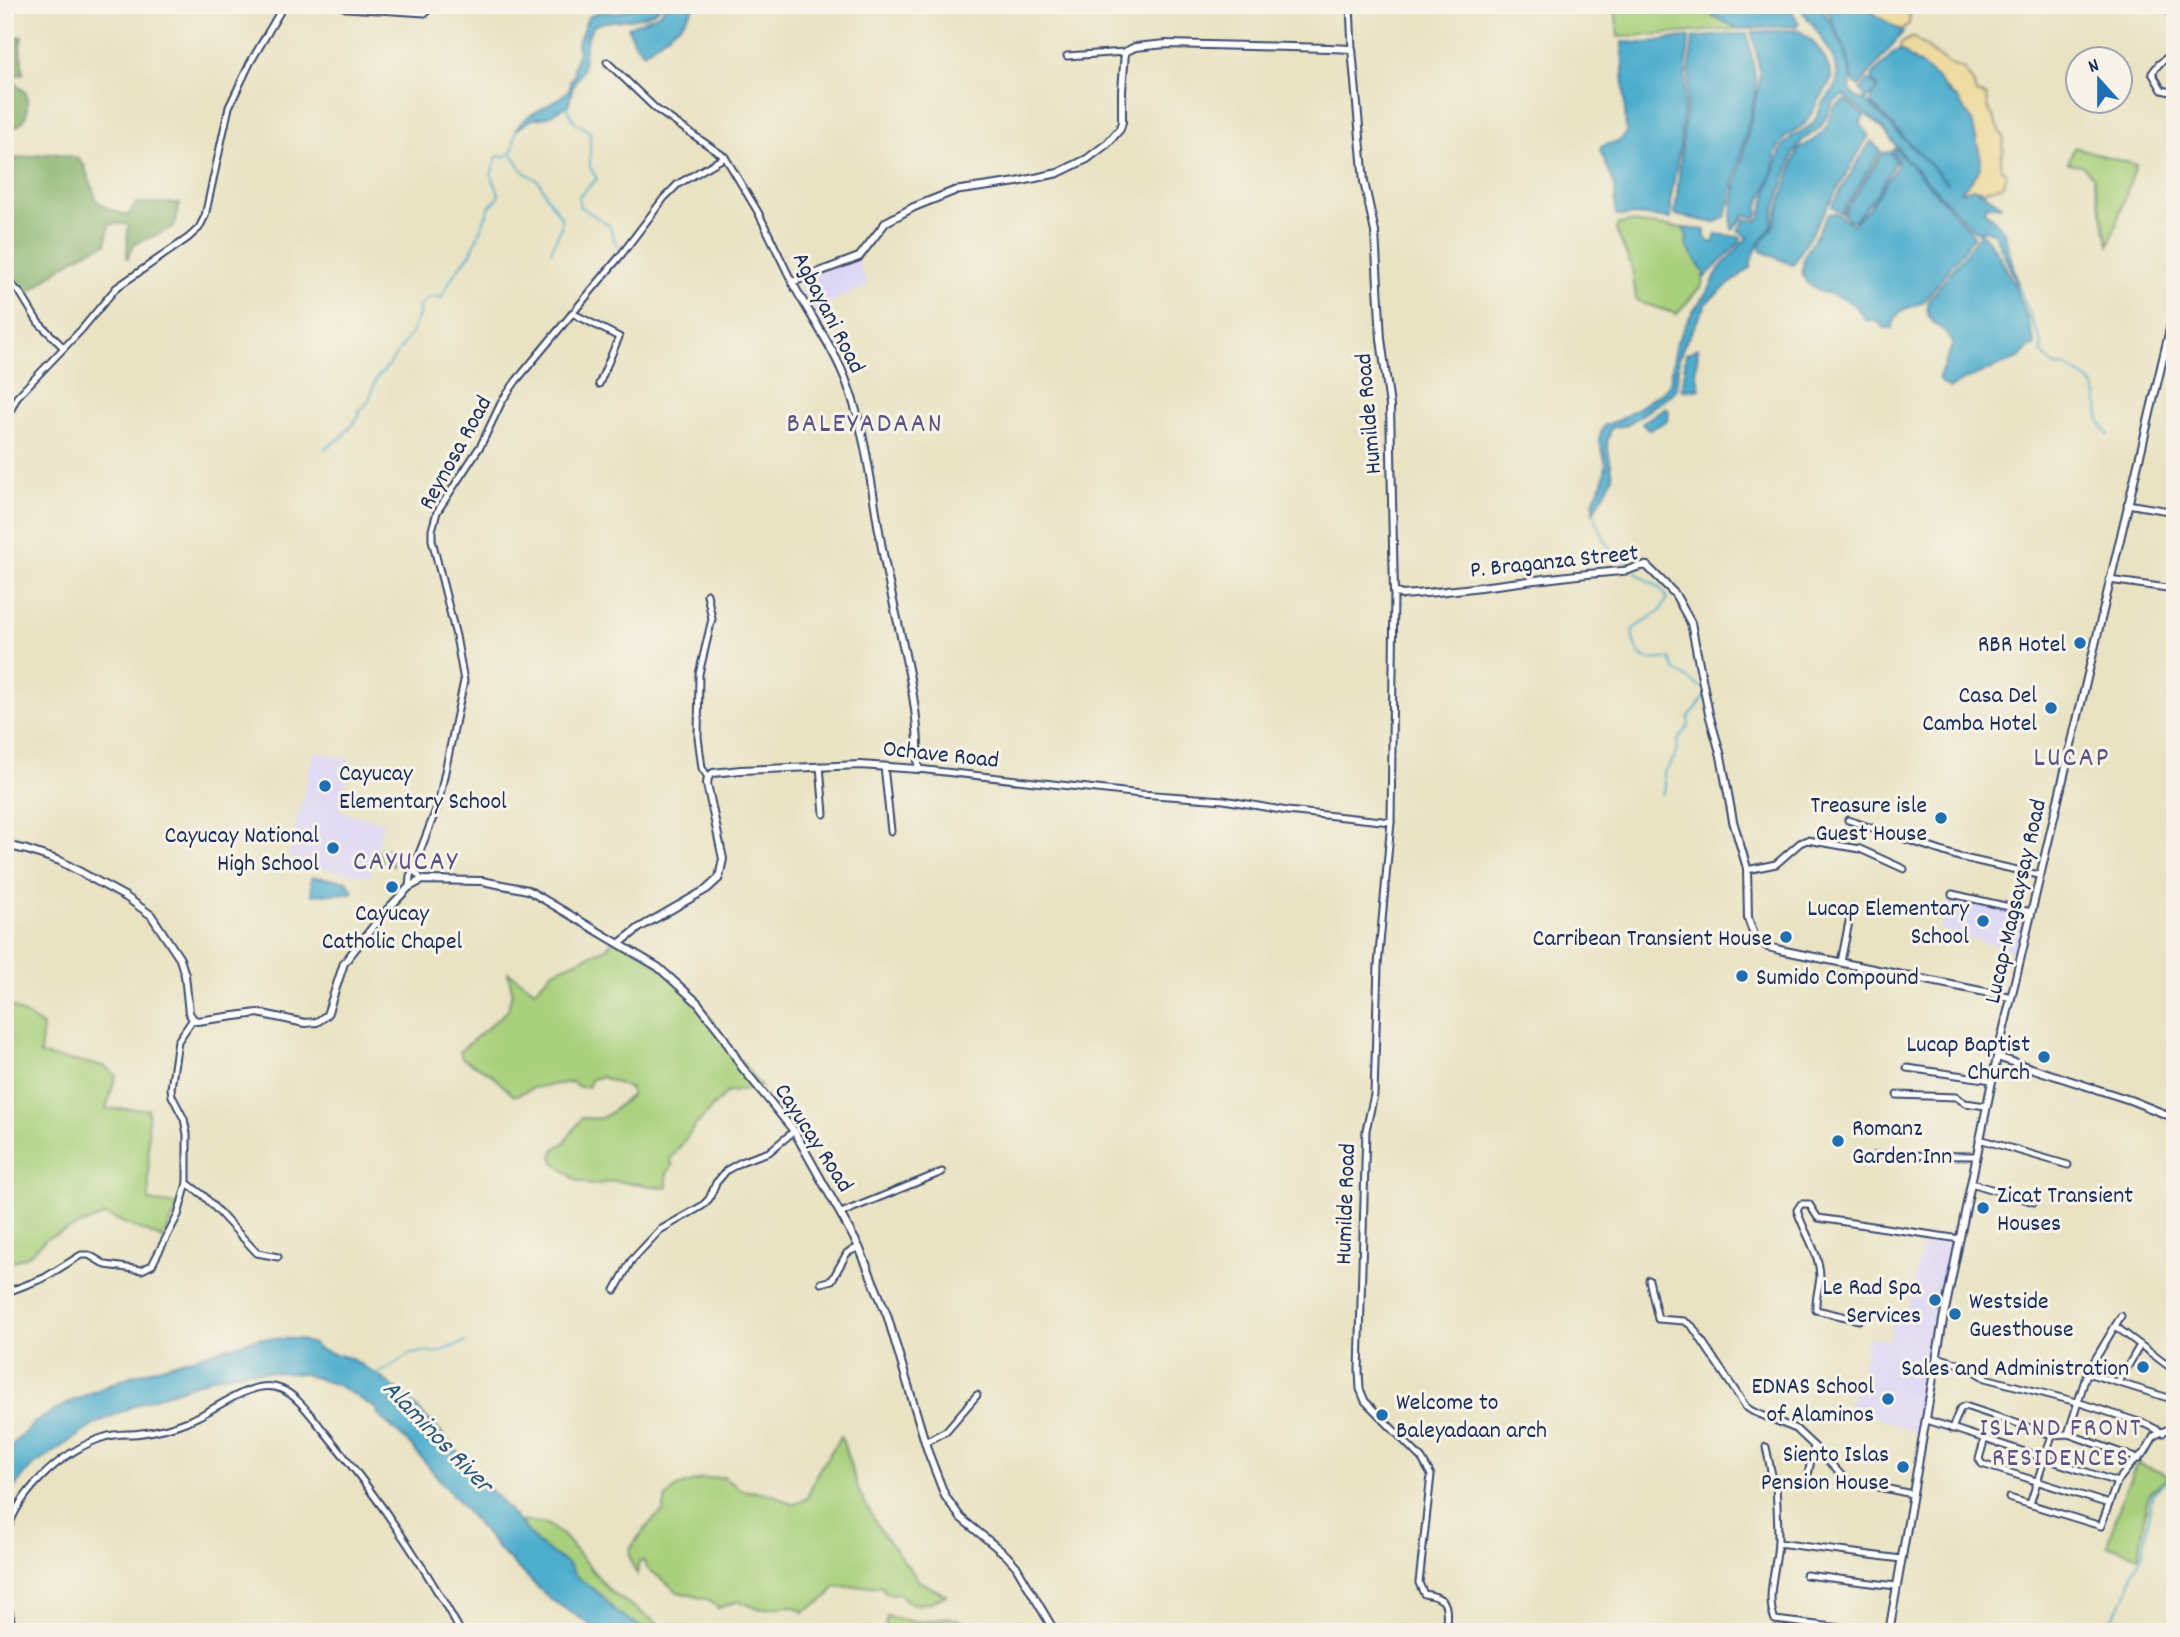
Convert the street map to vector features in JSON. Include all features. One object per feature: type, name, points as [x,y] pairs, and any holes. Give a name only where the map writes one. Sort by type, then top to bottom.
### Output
[{"type":"street","points":[[5,428],[18,397],[119,285],[199,228],[205,216],[229,107],[250,63],[284,5]]},
{"type":"street","points":[[339,5],[346,8],[426,13]]},
{"type":"street","name":"Humilde Road","points":[[1350,5],[1364,182],[1375,232],[1381,339],[1390,406],[1394,592],[1391,822],[1381,916],[1374,1095],[1366,1130],[1359,1371],[1362,1395],[1422,1459],[1431,1475],[1419,1583],[1424,1594],[1440,1596],[1444,1600],[1446,1632]]},
{"type":"street","points":[[2163,5],[2175,17]]},
{"type":"street","points":[[1067,57],[1125,52],[1135,47],[1166,44],[1352,49]]},
{"type":"street","points":[[2175,51],[2159,64],[2152,74],[2162,90],[2175,93]]},
{"type":"street","points":[[792,282],[859,257],[886,222],[914,207],[954,191],[1058,173],[1087,159],[1108,143],[1120,129],[1125,52]]},
{"type":"street","name":"Agbayani Road","points":[[607,62],[656,109],[725,157],[758,212],[846,382],[860,428],[884,562],[911,687],[919,741],[918,769]]},
{"type":"street","name":"Reynosa Road","points":[[409,887],[410,876],[438,805],[464,681],[456,636],[432,540],[434,521],[481,445],[508,391],[621,255],[664,198],[678,184],[725,157]]},
{"type":"street","points":[[5,279],[21,294],[38,322],[64,348]]},
{"type":"street","name":"Lucap-Magsaysay Road","points":[[1889,1632],[1937,1357],[1986,1106],[2175,309]]},
{"type":"street","points":[[572,313],[619,337],[599,384]]},
{"type":"street","points":[[2127,504],[2175,512]]},
{"type":"street","name":"P. Braganza Street","points":[[1394,592],[1402,595],[1430,593],[1645,565],[1649,567],[1675,594],[1688,615],[1733,821],[1747,870]]},
{"type":"street","points":[[2109,580],[2175,589]]},
{"type":"street","points":[[620,943],[639,928],[707,889],[719,878],[723,859],[708,789],[708,777],[699,757],[699,674],[712,619],[707,594]]},
{"type":"street","points":[[820,766],[824,814]]},
{"type":"street","points":[[884,766],[891,831]]},
{"type":"street","name":"Ochave Road","points":[[708,777],[722,771],[884,766],[1141,794],[1203,798],[1287,811],[1391,822]]},
{"type":"street","points":[[1848,820],[1959,857],[2039,875]]},
{"type":"street","points":[[1905,869],[1860,849],[1807,840],[1800,843],[1776,864],[1747,870],[1748,918],[1755,938],[1760,943],[1780,950],[2010,997]]},
{"type":"street","points":[[5,845],[36,852],[60,862],[126,897],[151,915],[177,951],[183,966],[189,1013],[193,1019],[178,1041],[171,1088],[187,1134],[187,1183],[178,1215],[149,1268],[142,1270],[110,1266],[85,1254],[76,1256],[44,1278],[5,1293]]},
{"type":"street","points":[[413,869],[422,880]]},
{"type":"street","name":"Cayucay Road","points":[[193,1019],[204,1021],[258,1013],[305,1023],[323,1019],[333,1002],[344,963],[372,927],[409,887],[422,880],[482,881],[528,891],[658,967],[697,1002],[721,1033],[741,1066],[794,1131],[859,1247],[887,1315],[925,1442],[948,1503],[961,1518],[1016,1566],[1055,1632]]},
{"type":"street","points":[[1952,894],[2031,912]]},
{"type":"street","points":[[1841,962],[1852,907]]},
{"type":"street","points":[[1997,1057],[2130,1100],[2175,1118]]},
{"type":"street","points":[[1907,1068],[1992,1080]]},
{"type":"street","points":[[1898,1095],[1956,1097],[1965,1103],[1986,1106]]},
{"type":"street","points":[[615,1290],[632,1259],[663,1226],[686,1217],[702,1206],[727,1170],[769,1152],[794,1131]]},
{"type":"street","points":[[1979,1139],[2068,1165]]},
{"type":"street","points":[[1876,1154],[1976,1156]]},
{"type":"street","points":[[841,1213],[942,1172]]},
{"type":"street","points":[[187,1183],[203,1195],[257,1252],[278,1256]]},
{"type":"street","points":[[1971,1183],[2034,1202]]},
{"type":"street","points":[[1859,1320],[1816,1310],[1820,1276],[1816,1251],[1797,1210],[1801,1204],[1809,1204],[1818,1218],[1960,1238]]},
{"type":"street","points":[[821,1283],[832,1280],[847,1253],[859,1247]]},
{"type":"street","points":[[1649,1280],[1658,1320],[1684,1321],[1692,1326],[1752,1412],[1796,1429],[1846,1480],[1912,1494]]},
{"type":"street","points":[[2068,1434],[2087,1373],[2121,1316]]},
{"type":"street","points":[[2115,1326],[2175,1371]]},
{"type":"street","points":[[2119,1382],[2140,1345]]},
{"type":"street","points":[[1937,1357],[1966,1366],[1990,1380],[2077,1402],[2148,1425],[2163,1433]]},
{"type":"street","points":[[2087,1373],[2175,1400]]},
{"type":"street","points":[[5,1545],[10,1522],[24,1497],[52,1468],[87,1445],[109,1435],[142,1433],[178,1425],[201,1416],[226,1399],[260,1388],[278,1388],[292,1396],[313,1419],[373,1493],[401,1532],[461,1632]]},
{"type":"street","points":[[925,1442],[946,1431],[977,1395]]},
{"type":"street","points":[[1952,1429],[1960,1409],[1965,1406],[2052,1435],[2068,1434],[2139,1459]]},
{"type":"street","points":[[1927,1420],[2117,1482]]},
{"type":"street","points":[[2009,1497],[2101,1526],[2117,1482],[2133,1462],[2146,1452],[2154,1436],[2163,1433],[2175,1420]]},
{"type":"street","points":[[2030,1504],[2052,1435]]},
{"type":"street","points":[[1985,1438],[1980,1462],[2109,1504]]},
{"type":"street","points":[[1777,1484],[1806,1484],[1814,1446]]},
{"type":"street","points":[[1766,1447],[1773,1480],[1777,1484],[1778,1543],[1772,1588],[1775,1620],[1875,1632]]},
{"type":"street","points":[[1778,1543],[1901,1559]]},
{"type":"street","points":[[1806,1575],[1896,1586]]},
{"type":"street","points":[[5,1588],[13,1632]]},
{"type":"shaded area","points":[[857,259],[868,286],[812,310],[795,280]]},
{"type":"shaded area","points":[[314,751],[351,760],[340,811],[384,822],[370,876],[321,868],[288,856]]},
{"type":"shaded area","name":"Lucap Elementary School","points":[[1951,894],[2027,912],[2016,952],[1939,929]]},
{"type":"shaded area","points":[[1924,1235],[1957,1239],[1917,1434],[1848,1406],[1862,1367],[1868,1336],[1889,1340],[1893,1316],[1906,1316]]},
{"type":"green space","points":[[1615,5],[1699,5],[1714,17],[1739,29],[1618,37]]},
{"type":"green space","points":[[5,36],[22,37],[20,45],[23,74],[14,76],[13,81],[26,93],[27,113],[23,122],[5,131]]},
{"type":"green space","points":[[2074,147],[2136,165],[2109,245],[2093,176],[2081,165],[2068,163]]},
{"type":"green space","points":[[54,153],[77,158],[84,165],[97,201],[107,208],[128,216],[136,203],[180,203],[174,227],[135,244],[127,259],[128,224],[109,224],[106,244],[64,265],[27,295],[5,274],[5,160]]},
{"type":"green space","points":[[1630,222],[1683,228],[1687,236],[1686,245],[1704,273],[1702,285],[1677,314],[1636,299],[1632,268],[1616,230],[1618,224]]},
{"type":"green space","points":[[381,848],[396,852],[393,866],[378,862]]},
{"type":"green space","points":[[614,939],[646,955],[685,987],[704,1008],[727,1044],[761,1087],[726,1093],[695,1126],[670,1160],[673,1165],[667,1173],[667,1188],[616,1181],[592,1185],[576,1180],[555,1163],[552,1156],[582,1118],[605,1116],[631,1096],[631,1089],[602,1077],[592,1079],[588,1087],[579,1087],[572,1082],[533,1088],[514,1096],[491,1074],[462,1058],[460,1051],[508,1010],[512,991],[508,972],[535,990],[553,971],[607,948]]},
{"type":"green space","points":[[5,1002],[43,1026],[40,1055],[104,1066],[116,1075],[106,1109],[148,1109],[149,1201],[179,1205],[163,1239],[105,1215],[47,1238],[28,1256],[5,1264]]},
{"type":"green space","points":[[841,1436],[860,1494],[880,1530],[920,1582],[946,1595],[928,1603],[915,1604],[900,1594],[886,1593],[882,1587],[835,1586],[826,1598],[804,1612],[792,1606],[758,1609],[739,1601],[718,1608],[710,1600],[678,1592],[646,1567],[644,1561],[639,1562],[637,1574],[631,1561],[631,1548],[651,1521],[663,1512],[666,1498],[676,1487],[701,1479],[723,1477],[742,1490],[772,1494],[793,1505],[807,1498],[817,1473]]},
{"type":"green space","points":[[2137,1463],[2170,1476],[2151,1491],[2147,1501],[2139,1556],[2107,1545]]},
{"type":"green space","points":[[520,1522],[547,1524],[563,1536],[610,1591],[670,1632],[649,1632],[615,1611],[602,1596],[574,1575],[569,1565],[538,1544]]},
{"type":"green space","points":[[887,1616],[924,1622],[948,1617],[997,1632],[952,1629],[939,1632],[884,1632]]},
{"type":"sand","points":[[1867,5],[1905,5],[1910,15],[1909,24],[1901,30],[1882,20]]},
{"type":"sand","points":[[1913,37],[1949,64],[1963,69],[1973,82],[1976,93],[1987,96],[1988,107],[2004,138],[2001,168],[2007,174],[2004,185],[1984,191],[1972,188],[1960,190],[1979,171],[1979,153],[1973,128],[1958,102],[1948,91],[1901,50],[1900,44]]},
{"type":"water","points":[[639,5],[662,5],[645,16],[605,22],[592,28],[586,43],[581,72],[574,84],[568,105],[547,117],[533,119],[516,130],[527,118],[557,100],[570,88],[579,52],[577,45],[588,17],[600,12],[617,13]]},
{"type":"water","points":[[667,5],[693,5],[693,9],[681,24],[644,53],[633,41],[628,27],[659,14]]},
{"type":"water","points":[[1699,5],[1789,5],[1799,24],[1739,29],[1713,16]]},
{"type":"water","points":[[1797,5],[1820,5],[1846,57],[1851,79],[1850,90],[1857,98],[1865,100],[1949,184],[1871,103],[1871,97],[1878,88],[1872,79],[1894,52],[1901,50],[1936,77],[1950,95],[1957,98],[1972,121],[1981,159],[1979,170],[1960,191],[1972,188],[1979,190],[2001,205],[1986,205],[1984,210],[2003,229],[2019,288],[1994,233],[1984,229],[1979,233],[1973,229],[1907,160],[1884,130],[1844,95],[1833,103],[1821,127],[1803,140],[1794,153],[1771,228],[1759,243],[1751,267],[1708,301],[1679,358],[1677,386],[1673,393],[1627,425],[1611,428],[1607,443],[1613,477],[1593,511],[1594,498],[1603,482],[1606,464],[1599,439],[1602,430],[1605,425],[1619,420],[1664,391],[1670,383],[1676,344],[1719,269],[1748,237],[1738,231],[1745,219],[1760,219],[1782,148],[1789,139],[1813,123],[1836,84],[1837,73],[1830,52]]},
{"type":"water","points":[[1825,5],[1867,5],[1874,14],[1903,32],[1859,86],[1854,83],[1847,54]]},
{"type":"water","points":[[1798,30],[1820,51],[1832,79],[1805,124],[1785,137],[1776,152],[1771,177],[1759,205],[1757,218],[1745,215],[1733,230],[1731,226],[1734,196],[1759,84],[1760,72],[1752,32]]},
{"type":"water","points":[[1747,33],[1756,80],[1755,95],[1726,216],[1715,223],[1675,215],[1693,38]]},
{"type":"water","points":[[1689,38],[1680,146],[1671,197],[1671,219],[1616,216],[1615,186],[1600,150],[1602,146],[1621,140],[1626,133],[1622,42],[1644,43]]},
{"type":"water","points":[[1868,80],[1877,89],[1867,99],[1860,90]]},
{"type":"water","points":[[1846,100],[1864,116],[1860,123],[1869,135],[1793,265],[1761,251],[1760,245],[1773,227],[1798,150],[1821,135],[1834,108]]},
{"type":"water","points":[[1871,141],[1881,151],[1841,213],[1832,207],[1833,203]]},
{"type":"water","points":[[1895,148],[1974,236],[1924,301],[1901,311],[1892,328],[1885,328],[1876,321],[1866,320],[1854,304],[1833,294],[1821,292],[1806,282],[1802,272],[1804,257],[1828,214],[1835,213],[1853,224],[1868,209],[1897,166],[1898,159],[1892,151]]},
{"type":"water","points":[[1890,152],[1896,160],[1879,191],[1855,220],[1850,220],[1843,214],[1883,153]]},
{"type":"water","points":[[1683,228],[1705,230],[1705,237],[1713,243],[1716,234],[1741,237],[1740,242],[1703,279],[1704,273],[1686,245],[1687,236]]},
{"type":"water","points":[[1980,234],[1991,244],[2007,271],[2021,302],[2035,345],[2019,358],[1950,388],[1941,382],[1939,377],[1953,344],[1928,315],[1928,301]]},
{"type":"water","points":[[1698,348],[1696,372],[1700,389],[1682,390],[1686,354]]},
{"type":"water","points":[[1666,407],[1669,412],[1667,421],[1648,430],[1642,423]]},
{"type":"water","points":[[311,878],[347,881],[353,891],[312,895]]},
{"type":"water","name":"Alaminos River","points":[[259,1338],[297,1339],[313,1344],[320,1350],[350,1358],[382,1378],[405,1396],[444,1436],[538,1544],[569,1565],[575,1575],[602,1596],[615,1611],[649,1632],[602,1632],[550,1599],[500,1551],[406,1440],[380,1417],[375,1408],[337,1385],[304,1374],[249,1371],[215,1377],[140,1403],[97,1423],[31,1467],[5,1499],[5,1452],[35,1422],[68,1403],[128,1377]]},
{"type":"waterway","points":[[566,106],[574,121],[590,132],[590,167],[597,179],[579,196],[579,206],[609,225],[619,252]]},
{"type":"waterway","points":[[324,449],[341,438],[360,415],[359,411],[369,401],[376,379],[414,329],[420,313],[418,309],[428,299],[441,298],[454,274],[471,253],[490,206],[498,198],[499,193],[491,175],[497,157],[509,155],[513,149],[516,130]]},
{"type":"waterway","points":[[512,154],[524,172],[539,181],[561,217],[561,227],[551,251]]},
{"type":"waterway","points":[[2019,288],[2042,344],[2041,352],[2053,365],[2064,365],[2093,385],[2097,395],[2099,418],[2109,435]]},
{"type":"waterway","points":[[1594,511],[1612,553],[1632,566]]},
{"type":"waterway","points":[[1635,571],[1662,590],[1667,600],[1660,611],[1633,629],[1637,650],[1647,659],[1670,659],[1675,670],[1700,687]]},
{"type":"waterway","points":[[1662,794],[1665,788],[1664,772],[1674,757],[1678,740],[1689,726],[1688,717],[1704,697]]},
{"type":"waterway","name":"Alaminos River","points":[[377,1375],[411,1354],[436,1353],[466,1342]]},
{"type":"waterway","points":[[2115,1632],[2112,1619],[2129,1590],[2133,1571],[2143,1554],[2153,1493],[2175,1473]]},
{"type":"place","name":"RBR Hotel","points":[[2080,643]]},
{"type":"place","name":"Casa Del Camba Hotel","points":[[2051,708]]},
{"type":"place","name":"Cayucay Elementary School","points":[[325,786]]},
{"type":"place","name":"Treasure isle Guest House","points":[[1941,818]]},
{"type":"place","name":"Cayucay National High School","points":[[333,848]]},
{"type":"place","name":"Cayucay Catholic Chapel","points":[[392,887]]},
{"type":"place","name":"Lucap Elementary School","points":[[1983,921]]},
{"type":"place","name":"Carribean Transient House","points":[[1786,937]]},
{"type":"place","name":"Sumido Compound","points":[[1742,976]]},
{"type":"place","name":"Lucap Baptist Church","points":[[2044,1057]]},
{"type":"place","name":"Romanz Garden Inn","points":[[1838,1141]]},
{"type":"place","name":"Zicat Transient Houses","points":[[1983,1208]]},
{"type":"place","name":"Le Rad Spa Services","points":[[1935,1300]]},
{"type":"place","name":"Westside Guesthouse","points":[[1955,1314]]},
{"type":"place","name":"Sales and Administration","points":[[2143,1367]]},
{"type":"place","name":"EDNAS School of Alaminos","points":[[1888,1399]]},
{"type":"place","name":"Welcome to Baleyadaan arch","points":[[1382,1415]]},
{"type":"place","name":"Siento Islas Pension House","points":[[1903,1467]]},
{"type":"district","name":"BALEYADAAN","points":[[865,421]]},
{"type":"district","name":"LUCAP","points":[[2072,755]]},
{"type":"district","name":"CAYUCAY","points":[[406,859]]},
{"type":"district","name":"ISLAND FRONT RESIDENCES","points":[[2061,1441]]}]
